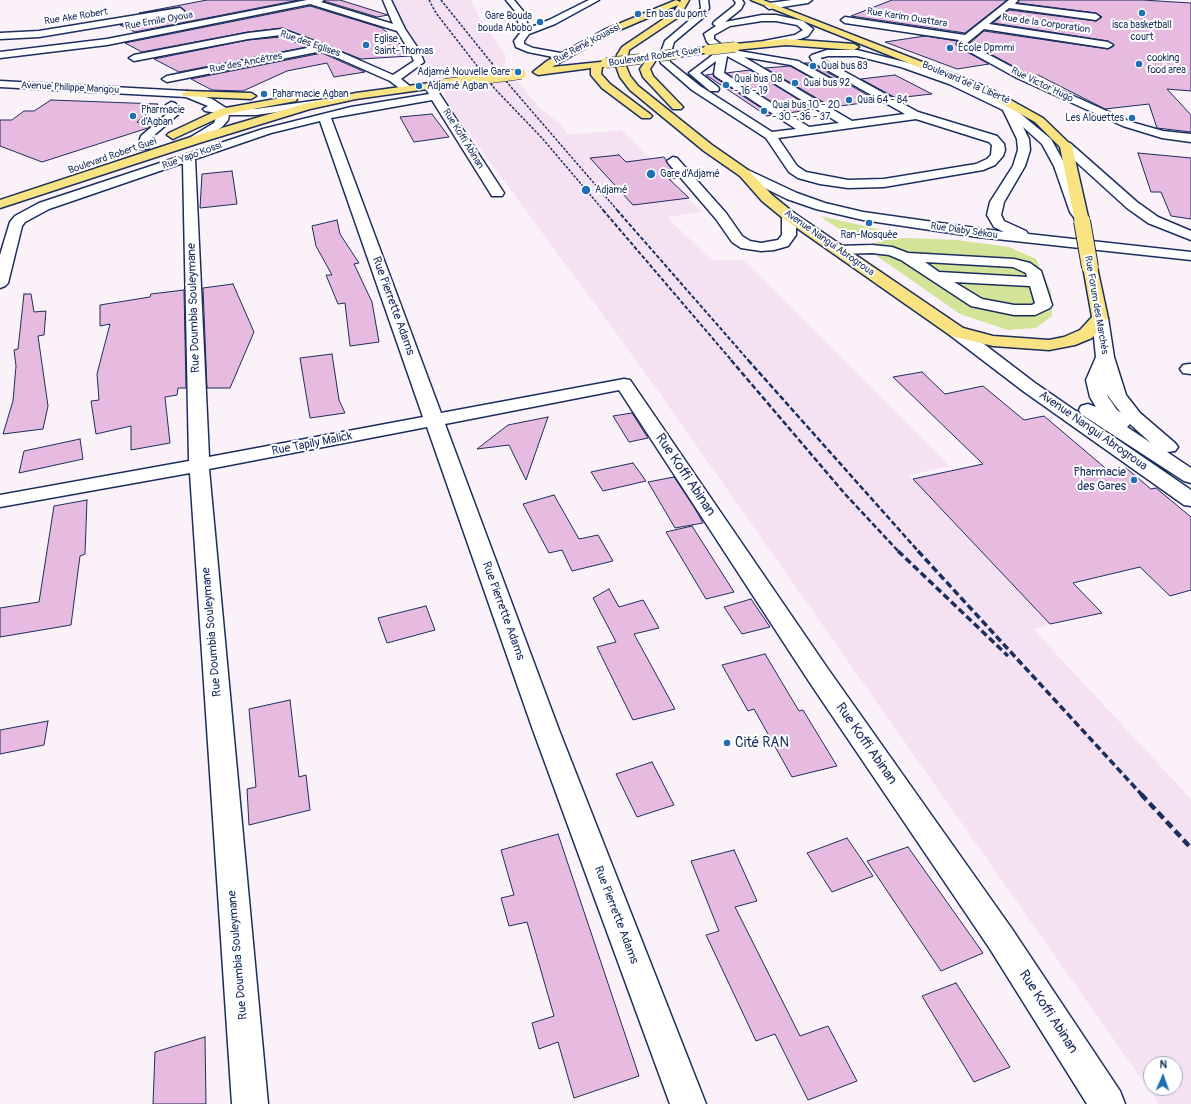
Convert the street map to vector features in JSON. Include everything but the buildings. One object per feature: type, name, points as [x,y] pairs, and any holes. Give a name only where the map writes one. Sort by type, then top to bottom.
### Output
[{"type":"main road","name":"Rue René Kouassi","points":[[542,69],[607,32],[681,0]]},
{"type":"main road","name":"Avenue Nangui Abrogroua","points":[[684,0],[677,14],[625,49],[622,55],[621,66],[625,77],[634,88],[703,145],[744,173],[767,198],[789,216],[957,332]]},
{"type":"main road","name":"Boulevard de la Liberté","points":[[754,0],[923,65],[1013,104],[1039,120],[1066,146]]},
{"type":"main road","name":"Boulevard Robert Gueï","points":[[0,204],[192,149],[324,104],[385,92],[521,74],[542,69],[602,64],[767,43],[811,43],[850,46],[923,65]]},
{"type":"main road","points":[[657,56],[645,69],[648,77],[683,113],[703,145]]},
{"type":"main road","points":[[602,64],[595,71],[596,75],[606,86]]},
{"type":"main road","points":[[542,69],[583,78],[606,86]]},
{"type":"main road","name":"Avenue Nangui Abrogroua","points":[[606,86],[660,125],[703,145]]},
{"type":"main road","points":[[187,94],[324,104]]},
{"type":"main road","points":[[190,127],[199,120],[202,113],[200,107]]},
{"type":"main road","name":"Boulevard Robert Gueï","points":[[0,193],[144,146],[224,111]]},
{"type":"main road","name":"Rue Forum des Marchés","points":[[1066,146],[1100,318]]},
{"type":"main road","points":[[957,332],[993,341],[1049,345],[1069,342],[1086,334],[1100,318]]},
{"type":"street","name":"Rue Emile Oyoua","points":[[0,55],[60,49],[107,42],[211,23],[320,0]]},
{"type":"street","points":[[387,0],[400,29],[414,50],[419,62],[394,79]]},
{"type":"street","points":[[510,0],[519,11],[526,32]]},
{"type":"street","points":[[542,69],[524,48],[519,45],[519,41],[526,32],[552,22],[595,0]]},
{"type":"street","points":[[704,0],[705,8],[702,14],[670,41],[664,58],[666,63],[696,88],[770,136],[794,168],[802,175],[820,180],[848,184],[884,183],[979,167],[991,162],[997,156],[999,150],[998,144],[993,139],[915,115],[815,57],[827,53],[857,53],[905,65],[952,82],[1007,108],[1047,142],[1060,166],[1074,209],[1081,219]]},
{"type":"street","points":[[738,0],[740,3],[738,7],[714,26],[709,34],[710,40],[724,51],[755,67],[849,124]]},
{"type":"street","points":[[769,6],[808,0]]},
{"type":"street","points":[[996,1],[1096,17]]},
{"type":"street","points":[[310,2],[400,29]]},
{"type":"street","points":[[966,38],[1011,3]]},
{"type":"street","name":"Rue Ake Robert","points":[[0,36],[39,34],[184,10],[211,23]]},
{"type":"street","points":[[709,34],[727,24],[762,18],[794,21],[800,23],[808,29],[805,34],[797,37],[767,43]]},
{"type":"street","name":"Rue Karim Ouattara","points":[[845,20],[966,38]]},
{"type":"street","name":"Rue de la Corporation","points":[[982,26],[1108,45]]},
{"type":"street","name":"Rue des Eglises","points":[[127,54],[282,32],[324,48],[394,79],[408,89]]},
{"type":"street","name":"Rue Victor Hugo","points":[[966,38],[961,43],[962,44],[1021,76],[1092,109],[1144,130],[1191,138]]},
{"type":"street","points":[[107,42],[147,66]]},
{"type":"street","name":"Rue des Ancêtres","points":[[187,94],[163,77],[324,48]]},
{"type":"street","points":[[524,48],[563,56]]},
{"type":"street","points":[[784,134],[719,93],[694,73],[724,51],[794,63],[838,87]]},
{"type":"street","points":[[724,51],[735,68]]},
{"type":"street","points":[[724,51],[773,65],[788,73]]},
{"type":"street","points":[[724,51],[720,74],[806,130]]},
{"type":"street","points":[[770,136],[931,113],[828,57],[827,53]]},
{"type":"street","name":"Avenue Philippe Mangou","points":[[0,84],[187,94],[208,101],[224,111]]},
{"type":"street","name":"Rue Koffi Abinan","points":[[429,86],[497,193]]},
{"type":"street","name":"Avenue Philippe Mangou","points":[[139,92],[200,107],[224,111]]},
{"type":"street","name":"Rue Yapo Kossi","points":[[0,283],[2,267],[15,225],[20,219],[30,213],[192,149],[234,141],[324,104],[388,103],[436,96]]},
{"type":"street","points":[[224,111],[256,112],[324,104]]},
{"type":"street","name":"Rue Pierrette Adams","points":[[324,104],[434,420],[549,737],[688,1104]]},
{"type":"street","points":[[144,146],[147,136],[176,111],[171,106]]},
{"type":"street","points":[[1007,108],[1023,139],[1024,150],[1019,166],[997,202],[994,215],[999,224],[1016,232],[1028,235],[1191,252]]},
{"type":"street","name":"Boulevard Robert Gueï","points":[[192,149],[218,125],[222,120],[224,111]]},
{"type":"street","points":[[882,111],[896,118]]},
{"type":"street","points":[[860,114],[873,121]]},
{"type":"street","points":[[816,119],[829,127]]},
{"type":"street","name":"Boulevard de la Liberté","points":[[1066,146],[1137,208],[1153,220],[1191,236]]},
{"type":"street","name":"Rue Doumbia Souleymane","points":[[192,149],[199,465],[250,1104]]},
{"type":"street","points":[[673,161],[721,216],[737,239],[746,245],[761,247],[774,246],[784,243],[789,235],[789,216]]},
{"type":"street","name":"Rue Diaby Sékou","points":[[744,173],[792,196],[821,206],[863,216],[986,234],[1191,256]]},
{"type":"street","points":[[838,250],[872,249],[892,251],[906,257],[962,294],[1042,298],[1034,271],[1014,263],[906,257]]},
{"type":"street","points":[[934,276],[1037,282]]},
{"type":"street","name":"Rue Forum des Marchés","points":[[1100,318],[1106,358],[1095,380],[1099,397],[1110,414],[1159,448]]},
{"type":"street","name":"Avenue Nangui Abrogroua","points":[[957,332],[1015,361],[1095,415],[1159,448],[1191,462]]},
{"type":"street","name":"Avenue Nangui Abrogroua","points":[[957,332],[1029,387],[1191,500]]},
{"type":"street","name":"Rue Koffi Abinan","points":[[624,384],[819,676],[1001,939],[1107,1104]]},
{"type":"street","name":"Rue Tapily Malick","points":[[0,501],[199,465],[624,384]]},
{"type":"street","name":"Avenue Nangui Abrogroua","points":[[1159,448],[1191,477]]},
{"type":"shaded area","points":[[392,0],[471,0],[480,19],[506,56],[504,66],[541,109],[560,124],[568,135],[621,130],[651,159],[664,157],[685,177],[670,180],[702,212],[667,217],[711,260],[743,260],[950,466],[909,475],[1050,624],[1033,629],[1191,799],[1191,1104],[1159,1104],[1153,1096],[1183,1096],[1183,1056],[1143,1056],[1143,1081],[649,378],[450,107],[438,77],[403,29]]},
{"type":"green space","points":[[820,216],[886,231],[849,236]]},
{"type":"green space","points":[[908,238],[957,240],[1009,247],[1036,259],[1051,291],[1052,316],[1036,328],[1008,330],[960,314],[864,247],[886,239]]},
{"type":"railway","points":[[429,0],[436,13],[495,89],[542,138],[604,211]]},
{"type":"railway","points":[[441,0],[511,87],[618,211]]},
{"type":"railway","points":[[603,210],[732,361]]},
{"type":"railway","points":[[617,210],[749,361]]},
{"type":"railway","points":[[731,360],[845,494],[899,552]]},
{"type":"railway","points":[[748,360],[919,552]]},
{"type":"railway","points":[[918,551],[1142,795]]},
{"type":"railway","points":[[899,552],[1008,656]]},
{"type":"railway","points":[[1141,794],[1191,848]]},
{"type":"place","name":"isca basketball court","points":[[1142,13]]},
{"type":"place","name":"En bas du pont","points":[[638,14]]},
{"type":"place","name":"Gare Bouda bouda Abobo","points":[[540,22]]},
{"type":"place","name":"Eglise Saint-Thomas","points":[[366,45]]},
{"type":"place","name":"École Dpmmi","points":[[950,48]]},
{"type":"place","name":"cooking food area","points":[[1139,64]]},
{"type":"place","name":"Quai bus 83","points":[[813,66]]},
{"type":"place","name":"Adjamé Nouvelle Gare","points":[[518,72]]},
{"type":"place","name":"Quai bus 92","points":[[795,83]]},
{"type":"place","name":"Quai bus 08 - 16 - 19","points":[[726,85]]},
{"type":"place","name":"Adjamé Agban","points":[[419,86]]},
{"type":"place","name":"Paharmacie Agban","points":[[264,94]]},
{"type":"place","name":"Quai 64 - 84","points":[[849,100]]},
{"type":"place","name":"Quai bus 10 - 20 - 30 - 36 - 37","points":[[764,111]]},
{"type":"place","name":"Pharmacie d’Agban","points":[[133,116]]},
{"type":"place","name":"Les Alouettes","points":[[1132,118]]},
{"type":"place","name":"Gare d’Adjamé","points":[[651,174]]},
{"type":"place","name":"Adjamé","points":[[586,190]]},
{"type":"place","name":"Ran-Mosquée","points":[[869,223]]},
{"type":"place","name":"Pharmacie des Gares","points":[[1134,480]]},
{"type":"place","name":"Cité RAN","points":[[727,743]]}]
